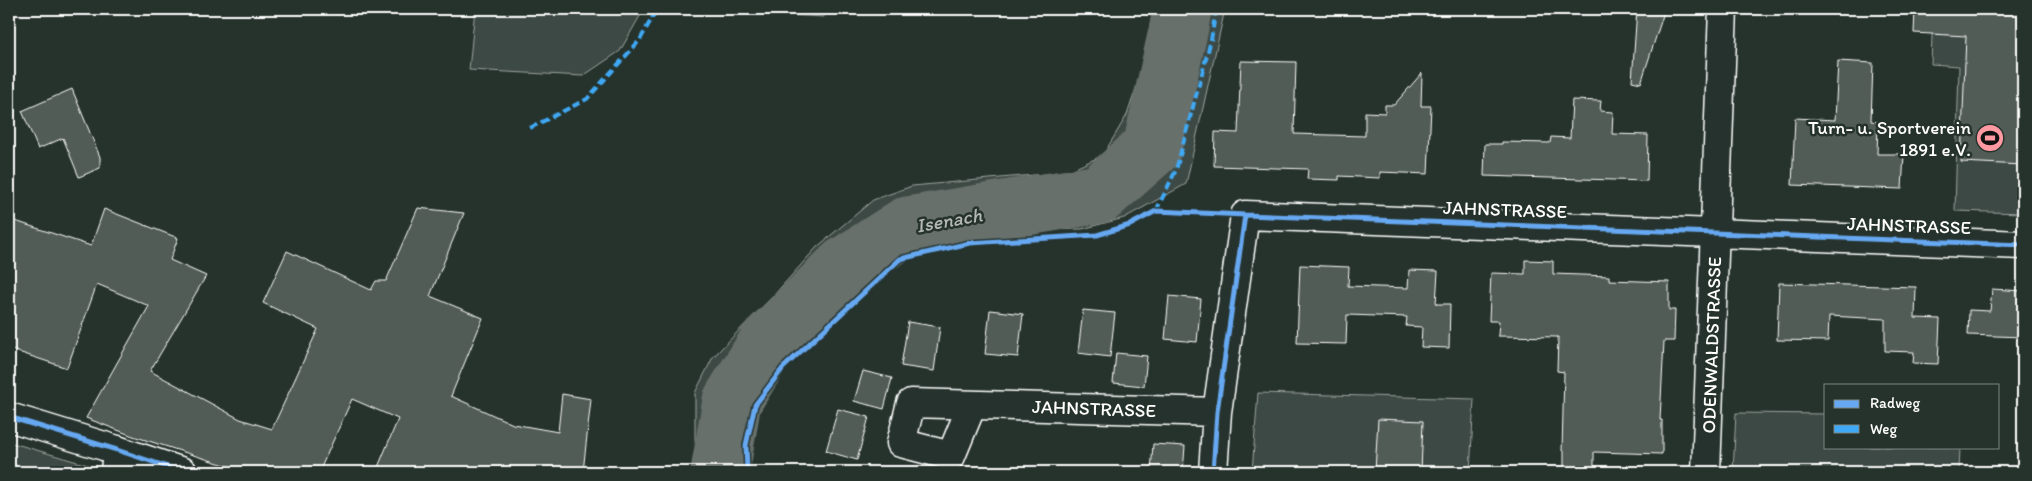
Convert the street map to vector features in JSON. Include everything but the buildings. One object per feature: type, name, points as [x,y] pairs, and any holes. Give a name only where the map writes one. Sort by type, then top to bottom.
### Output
[{"type":"street","name":"ODENWALDSTRASSE","points":[[1706,472],[1723,9]]},
{"type":"street","name":"JAHNSTRASSE","points":[[1213,472],[1217,412],[1245,215],[2023,245]]},
{"type":"street","name":"JAHNSTRASSE","points":[[972,405],[1217,412]]},
{"type":"street","points":[[9,417],[116,461],[183,472]]},
{"type":"shaded area","points":[[475,9],[644,9],[620,51],[583,76],[469,70]]},
{"type":"shaded area","points":[[739,9],[824,9],[824,17],[739,12]]},
{"type":"shaded area","points":[[1153,9],[1225,9],[1186,184],[1124,218],[1082,229],[1014,230],[903,242],[843,291],[766,371],[733,423],[732,472],[697,472],[695,393],[713,357],[774,295],[817,247],[873,200],[912,186],[1067,172],[1103,155],[1127,115],[1142,70]]},
{"type":"shaded area","name":"Turn- u. Sportverein 1891 e.V.","points":[[1933,9],[2023,9],[2023,213],[1955,211],[1959,66],[1931,64]]},
{"type":"shaded area","points":[[1258,393],[1474,399],[1470,472],[1252,472]]},
{"type":"shaded area","points":[[1736,413],[1824,414],[1824,448],[1960,448],[1959,472],[1833,472],[1771,469],[1771,472],[1733,472]]},
{"type":"shaded area","points":[[9,442],[98,468],[97,472],[9,472]]},
{"type":"waterway","name":"Isenach","points":[[720,472],[732,401],[769,341],[845,266],[907,226],[1100,194],[1152,148],[1182,9]]},
{"type":"marked path","points":[[530,128],[587,99],[640,40],[657,9]]},
{"type":"marked path","points":[[1156,211],[1176,170],[1211,40],[1216,9]]},
{"type":"cycle path","points":[[747,472],[746,445],[755,405],[783,368],[900,259],[970,243],[1097,235],[1130,225],[1156,211],[1245,215]]},
{"type":"cycle path","points":[[1213,472],[1217,412],[1245,215],[2023,245]]},
{"type":"cycle path","points":[[9,417],[183,472]]},
{"type":"place","name":"Turn- u. Sportverein 1891 e.V.","points":[[1990,138]]}]
